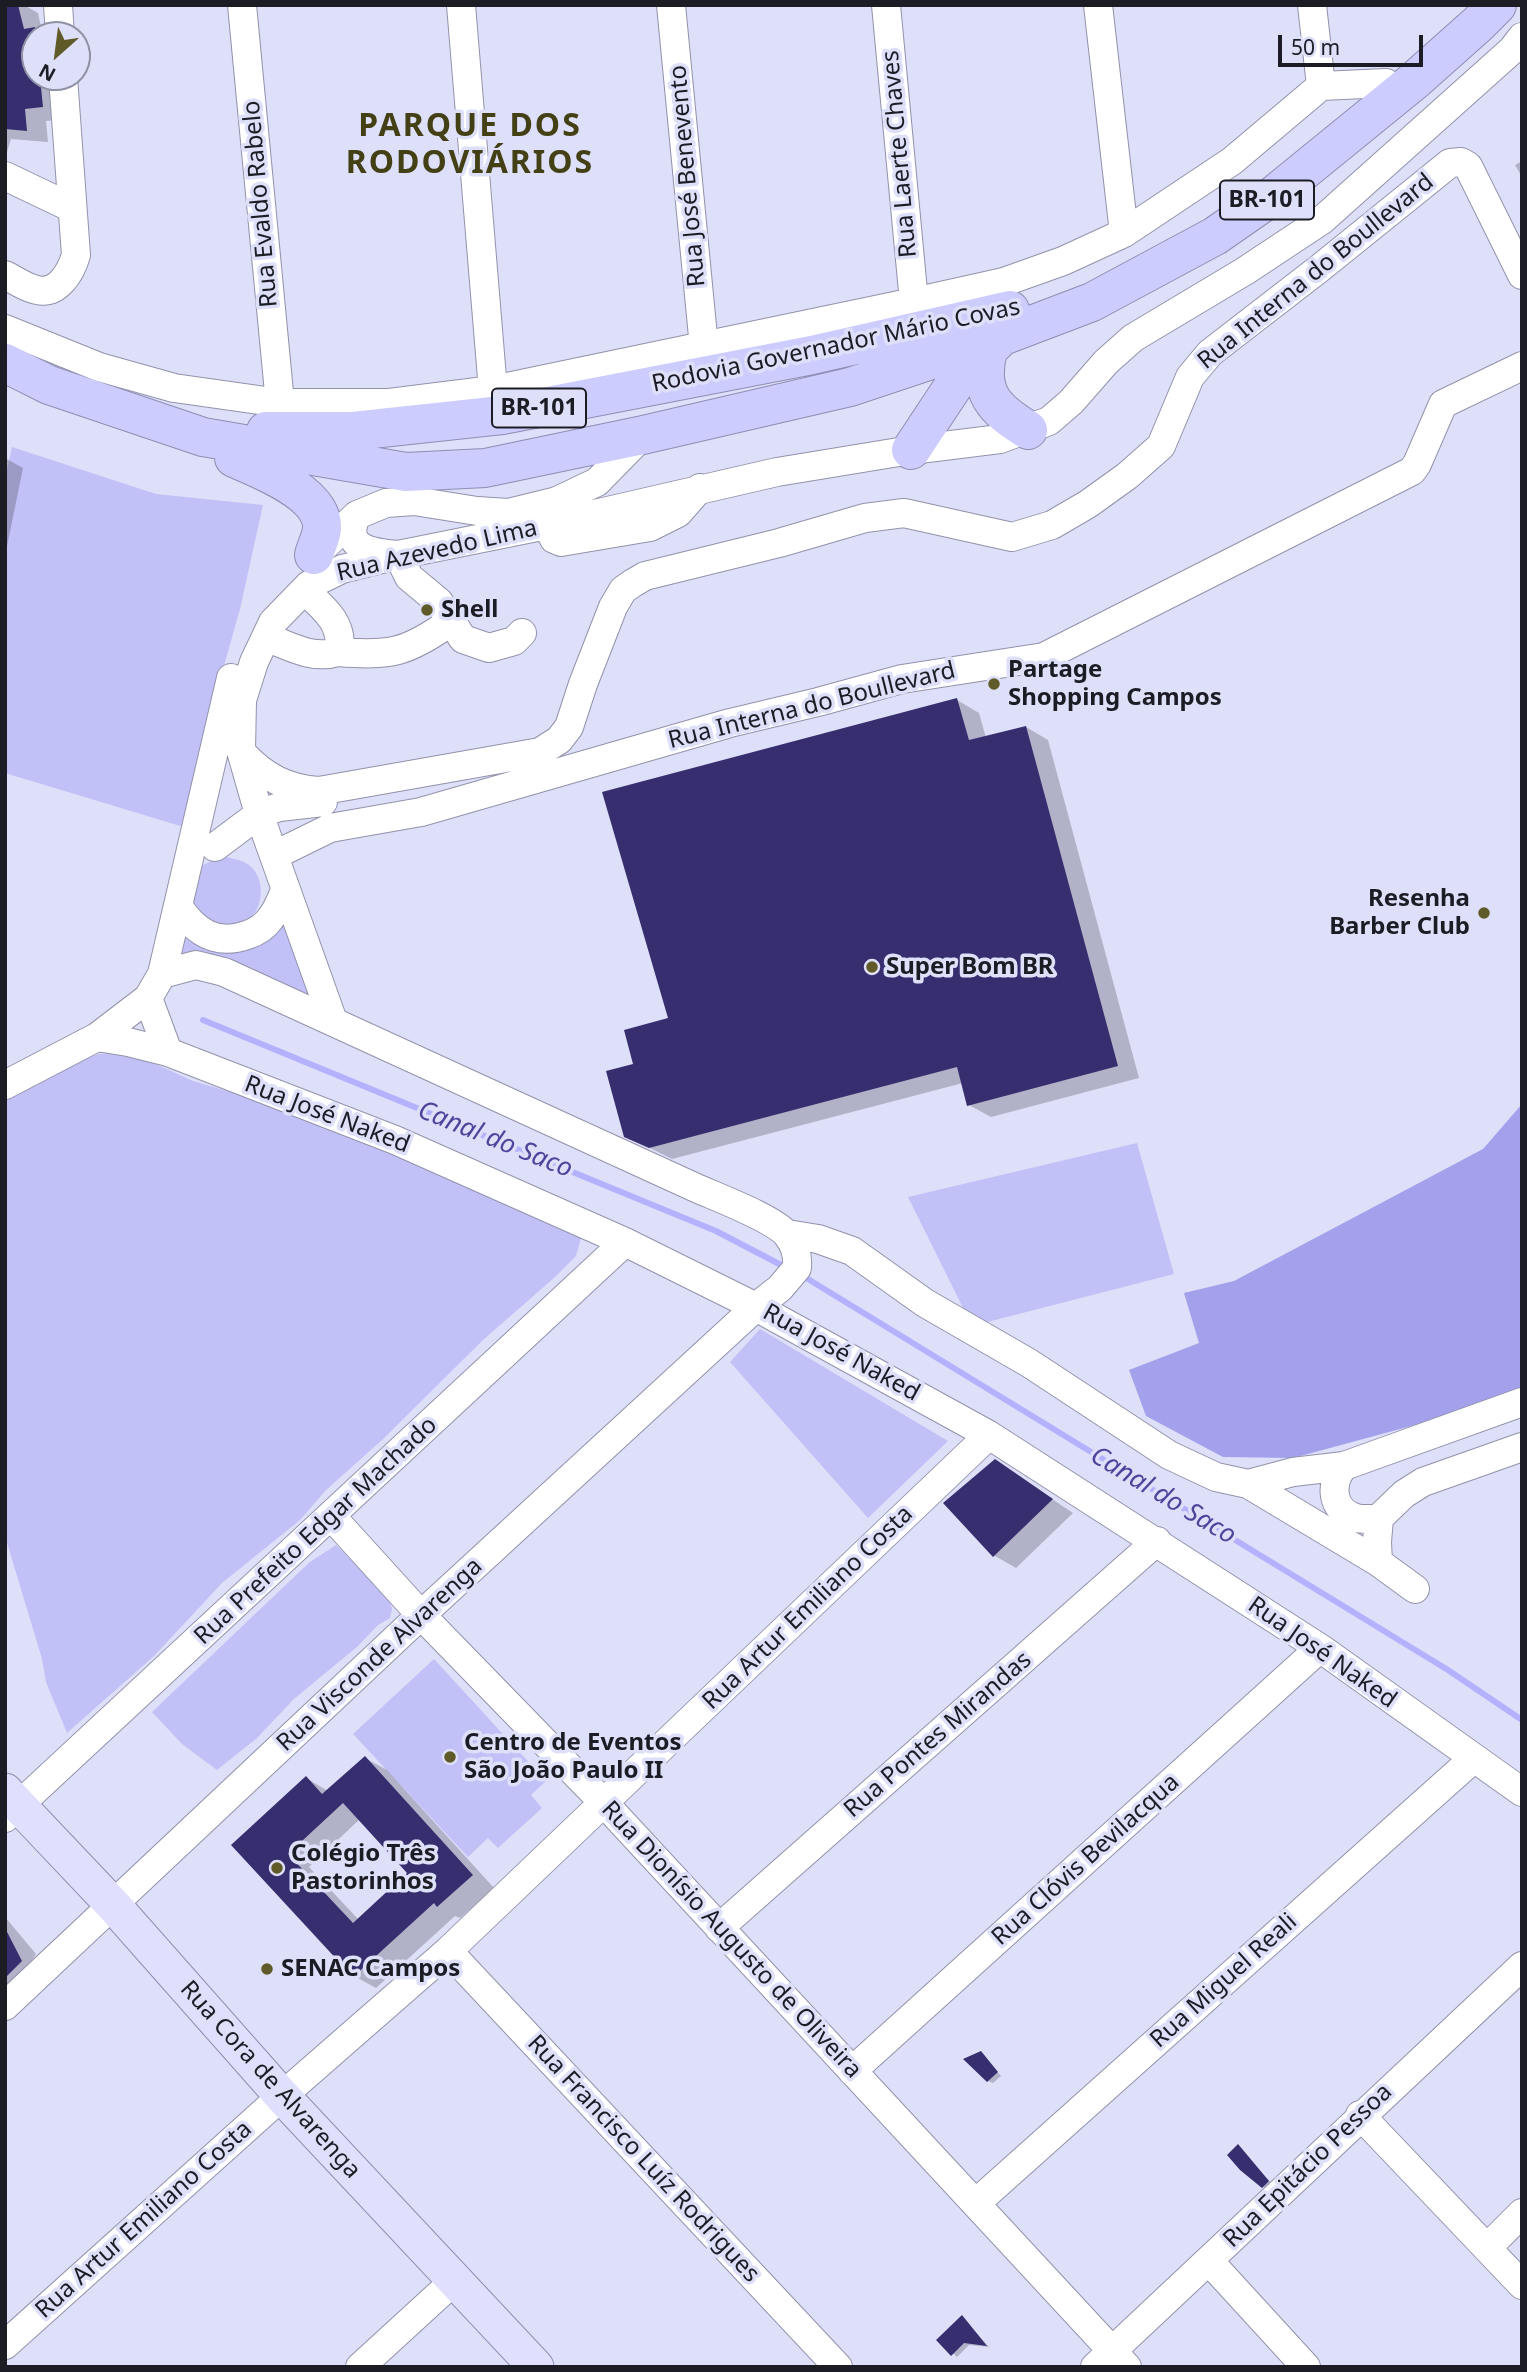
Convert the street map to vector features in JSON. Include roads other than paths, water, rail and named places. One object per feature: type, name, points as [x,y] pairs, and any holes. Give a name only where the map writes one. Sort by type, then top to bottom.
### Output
[{"type":"highway","name":"Rodovia Governador Mário Covas","points":[[153,420],[273,432],[354,431],[502,415],[812,355],[1015,309],[1084,285],[1162,246],[1236,200],[1387,83],[1469,5]]},
{"type":"highway","name":"Rodovia Governador Mário Covas","points":[[5,363],[49,384],[203,437],[406,472],[485,468],[850,387],[994,344],[1092,302],[1215,236],[1274,195],[1421,75],[1497,5]]},
{"type":"highway","points":[[994,344],[984,369],[986,387],[993,403],[1005,416],[1028,430]]},
{"type":"highway","points":[[911,450],[960,376],[994,344]]},
{"type":"highway","points":[[643,435],[666,407],[687,393],[708,384],[781,368],[812,355]]},
{"type":"highway","points":[[153,420],[280,479],[317,507],[322,528],[309,573]]},
{"type":"main road","name":"Rua Cora de Alvarenga","points":[[10,1805],[114,1906],[282,2096],[536,2367]]},
{"type":"street","name":"Rua Evaldo Rabelo","points":[[242,5],[280,402]]},
{"type":"street","points":[[461,5],[493,390]]},
{"type":"street","name":"Rua José Benevento","points":[[671,5],[704,347]]},
{"type":"street","name":"Rua Laerte Chaves","points":[[886,5],[914,302]]},
{"type":"street","points":[[1098,5],[1124,233]]},
{"type":"street","points":[[1312,5],[1321,86]]},
{"type":"street","name":"Rua Azevedo Lima","points":[[309,573],[309,585],[342,569],[398,555],[547,525],[700,488],[911,450],[978,443],[1028,430],[1049,421],[1072,402],[1106,362],[1133,338],[1245,271],[1322,220],[1518,48]]},
{"type":"street","points":[[5,329],[99,367],[174,388],[280,402],[389,402],[493,390],[1004,282],[1063,261],[1124,233],[1232,161],[1321,86],[1387,83]]},
{"type":"street","points":[[5,275],[35,290],[48,290],[59,285],[72,268],[76,255],[64,91]]},
{"type":"street","name":"Rua Interna do Boullevard","points":[[569,727],[614,607],[623,590],[645,576],[865,518],[904,513],[1012,537],[1052,524],[1088,504],[1127,476],[1161,446],[1190,377],[1210,353],[1450,163],[1461,162],[1468,166],[1522,275]]},
{"type":"street","points":[[5,176],[72,208]]},
{"type":"street","name":"Rua Interna do Boullevard","points":[[280,872],[330,828],[421,812],[730,723],[902,679],[1044,657],[1412,471],[1443,404],[1522,366]]},
{"type":"street","name":"Rua Azevedo Lima","points":[[334,1021],[259,814],[241,751],[242,701],[254,662],[273,622],[357,515],[386,503],[414,501],[508,513],[556,501],[597,482],[643,435]]},
{"type":"street","points":[[357,515],[351,526],[353,539],[363,549],[398,555],[409,577],[439,602],[463,639],[489,648],[514,641],[522,633]]},
{"type":"street","points":[[309,573],[333,617],[340,644],[338,652]]},
{"type":"street","name":"Rua Azevedo Lima","points":[[5,1084],[97,1037],[148,998],[162,974],[219,722],[244,641],[259,615],[285,583],[309,573]]},
{"type":"street","points":[[266,637],[306,653],[326,656],[338,652],[375,655],[407,648],[450,622]]},
{"type":"street","points":[[241,751],[257,769],[272,780],[306,791],[319,792],[523,757],[552,746],[569,727]]},
{"type":"street","points":[[186,866],[259,814],[279,807],[427,789],[544,760],[560,752],[568,744],[569,727]]},
{"type":"street","points":[[178,906],[197,930],[223,940],[256,932],[270,920],[280,872],[256,852],[236,847],[215,847]]},
{"type":"street","points":[[162,974],[196,965],[224,972],[768,1221],[788,1234],[818,1239],[852,1251],[925,1303],[1060,1383],[1169,1455],[1216,1477],[1248,1484],[1378,1562],[1415,1589]]},
{"type":"street","points":[[148,998],[168,1052]]},
{"type":"street","name":"Rua José Naked","points":[[97,1037],[168,1052],[395,1140],[625,1242],[756,1307],[989,1435],[1157,1541],[1320,1648],[1522,1792]]},
{"type":"street","points":[[788,1234],[796,1250],[797,1268],[840,1247]]},
{"type":"street","name":"Rua Prefeito Edgar Machado","points":[[10,1805],[332,1517],[625,1242]]},
{"type":"street","name":"Rua Visconde Alvarenga","points":[[5,2006],[421,1615],[756,1307],[780,1289],[797,1268]]},
{"type":"street","points":[[1248,1484],[1293,1472],[1345,1466],[1522,1402]]},
{"type":"street","name":"Rua Artur Emiliano Costa","points":[[5,2345],[448,1951],[989,1435]]},
{"type":"street","points":[[1345,1466],[1334,1483],[1337,1503],[1352,1517],[1379,1518],[1404,1494],[1423,1482],[1522,1447]]},
{"type":"street","name":"Rua Dionísio Augusto de Oliveira","points":[[332,1517],[421,1615],[604,1803],[976,2203],[1112,2361]]},
{"type":"street","points":[[1378,1562],[1379,1518]]},
{"type":"street","name":"Rua Pontes Mirandas","points":[[719,1928],[1157,1541]]},
{"type":"street","name":"Rua Clóvis Bevilacqua","points":[[852,2071],[1320,1648]]},
{"type":"street","name":"Rua Miguel Reali","points":[[976,2203],[1473,1759]]},
{"type":"street","name":"Rua Francisco Luíz Rodrigues","points":[[448,1951],[838,2367]]},
{"type":"street","name":"Rua Epitácio Pessoa","points":[[1112,2361],[1209,2261],[1360,2115],[1522,1966]]},
{"type":"street","points":[[1360,2115],[1522,2286]]},
{"type":"street","points":[[1487,2248],[1522,2213]]},
{"type":"street","points":[[1209,2261],[1306,2367]]},
{"type":"street","points":[[360,2367],[455,2280]]},
{"type":"waterway","name":"Canal do Saco","points":[[203,1020],[716,1231],[783,1266]]},
{"type":"waterway","name":"Canal do Saco","points":[[803,1276],[1448,1670],[1522,1720]]},
{"type":"place","name":"Shell","points":[[427,610]]},
{"type":"place","name":"Partage Shopping Campos","points":[[994,684]]},
{"type":"place","name":"Resenha Barber Club","points":[[1484,913]]},
{"type":"place","name":"Super Bom BR","points":[[872,967]]},
{"type":"place","name":"Centro de Eventos São João Paulo II","points":[[450,1757]]},
{"type":"place","name":"Colégio Três Pastorinhos","points":[[277,1868]]},
{"type":"place","name":"SENAC Campos","points":[[267,1969]]},
{"type":"district","name":"PARQUE DOS RODOVIÁRIOS","points":[[470,146]]}]
